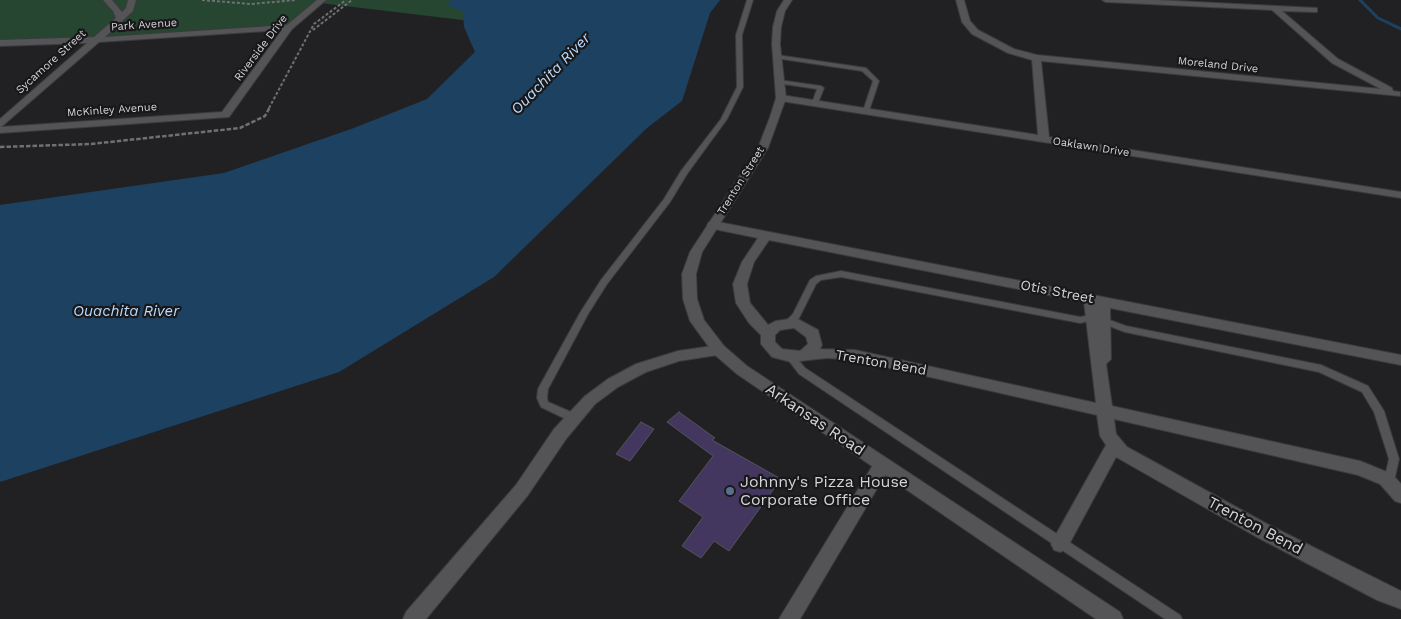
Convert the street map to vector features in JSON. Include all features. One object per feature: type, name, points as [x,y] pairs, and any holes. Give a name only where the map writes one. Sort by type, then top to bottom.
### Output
[{"type":"street","points":[[107,0],[117,10],[120,19]]},
{"type":"street","name":"Sycamore Street","points":[[0,124],[120,19],[130,9],[132,0]]},
{"type":"street","name":"Riverside Drive","points":[[225,115],[289,27],[322,0]]},
{"type":"street","name":"Trenton Street","points":[[690,299],[688,274],[696,252],[763,148],[781,98],[777,57],[777,27],[781,11],[788,0]]},
{"type":"street","name":"Moreland Drive","points":[[960,0],[966,22],[975,32],[1004,48],[1036,58],[1399,95]]},
{"type":"street","points":[[1106,0],[1184,2],[1314,10]]},
{"type":"street","points":[[1274,8],[1335,61],[1399,95]]},
{"type":"street","name":"Park Avenue","points":[[0,43],[94,40],[289,27]]},
{"type":"street","points":[[1036,58],[1044,139]]},
{"type":"street","name":"Oaklawn Drive","points":[[781,98],[1401,195]]},
{"type":"street","name":"McKinley Avenue","points":[[0,130],[225,115]]},
{"type":"street","name":"Otis Street","points":[[713,225],[1401,360]]},
{"type":"street","points":[[766,235],[748,262],[740,284],[743,303],[754,320],[768,334]]},
{"type":"street","name":"Arkansas Road","points":[[690,299],[698,321],[719,350],[742,370],[1113,619]]},
{"type":"street","name":"Trenton Bend","points":[[1096,300],[1103,409],[1108,436],[1114,444],[1134,461],[1261,530],[1384,594],[1401,600]]},
{"type":"street","points":[[788,322],[803,326],[814,334],[815,345],[798,357],[777,353],[772,349],[767,339],[768,334],[776,326],[788,322]]},
{"type":"street","points":[[413,619],[522,490],[560,434],[590,400],[641,368],[678,356],[719,350]]},
{"type":"street","name":"Trenton Bend","points":[[798,357],[827,354],[855,355],[1360,468],[1386,479],[1401,496]]},
{"type":"street","points":[[1060,544],[1114,444]]},
{"type":"street","points":[[788,619],[882,465]]},
{"type":"lane","points":[[574,418],[544,404],[542,398],[543,389],[584,312],[604,282],[667,200],[724,118],[740,87],[739,35],[750,0]]},
{"type":"lane","points":[[777,57],[864,69],[876,80],[866,112]]},
{"type":"lane","points":[[780,82],[821,88],[815,103]]},
{"type":"lane","points":[[788,322],[796,316],[813,282],[819,278],[841,274],[1080,320],[1098,320],[1125,329],[1321,369],[1365,389],[1379,411],[1394,459],[1391,474],[1386,479]]},
{"type":"lane","points":[[798,357],[802,371],[1060,544],[1176,619]]},
{"type":"path","points":[[202,0],[251,4],[296,0]]},
{"type":"path","points":[[0,147],[90,144],[240,128],[265,116],[314,24],[346,0]]},
{"type":"path","points":[[310,32],[352,0]]},
{"type":"green space","points":[[0,0],[521,0],[496,24],[320,3],[289,27],[0,44]]},
{"type":"water","name":"Ouachita River","points":[[449,0],[720,0],[710,13],[682,101],[647,128],[494,277],[339,372],[0,482],[0,205],[224,173],[354,128],[427,99],[475,52],[464,27],[463,12],[446,4],[452,2]]},
{"type":"building","name":"Johnny's Pizza House Corporate Office","points":[[679,412],[715,438],[712,440],[781,479],[729,551],[714,541],[701,558],[682,546],[703,517],[679,501],[713,456],[667,422]]},
{"type":"building","points":[[641,422],[654,429],[630,461],[616,454]]},
{"type":"waterway","points":[[1360,0],[1378,18],[1401,29]]},
{"type":"place","name":"Johnny's Pizza House Corporate Office","points":[[730,491]]}]
